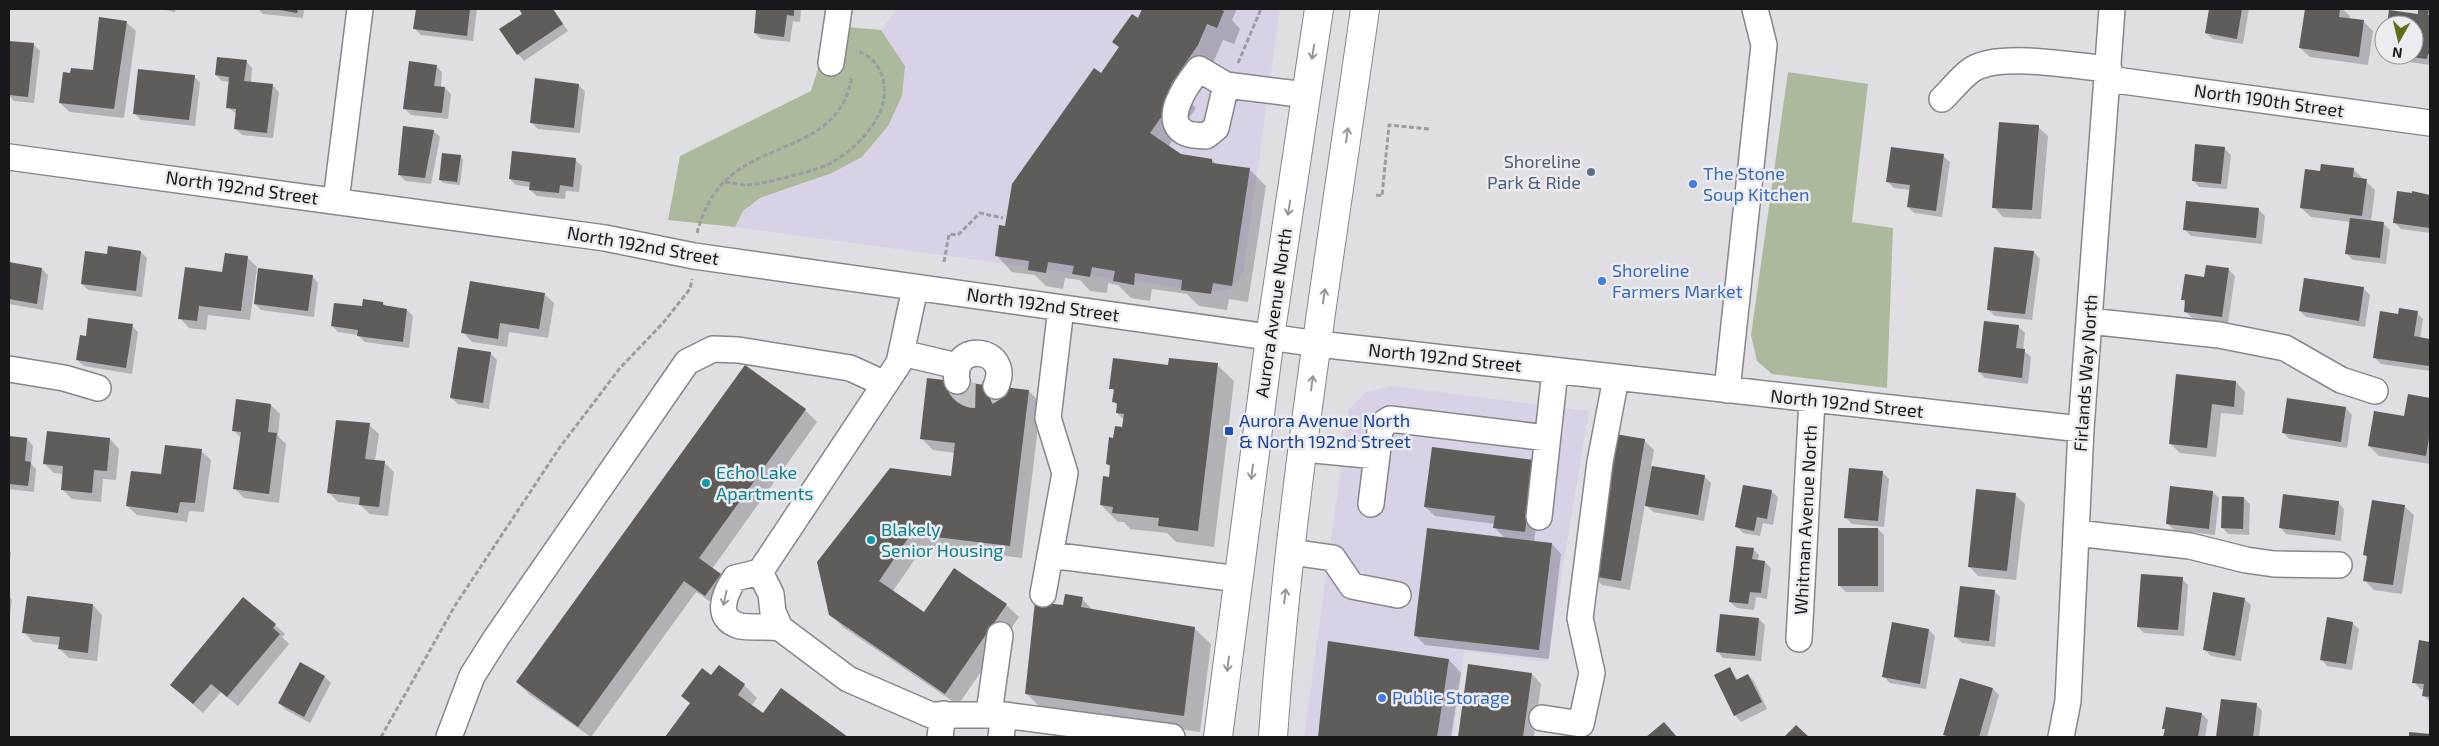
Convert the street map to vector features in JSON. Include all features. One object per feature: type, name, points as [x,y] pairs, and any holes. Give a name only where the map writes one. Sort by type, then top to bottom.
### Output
[{"type":"highway","name":"Aurora Avenue North","points":[[1218,737],[1270,337],[1319,9]]},
{"type":"highway","points":[[1273,737],[1280,644],[1304,449],[1365,9]]},
{"type":"street","points":[[336,201],[360,9]]},
{"type":"street","points":[[831,64],[839,9]]},
{"type":"street","points":[[1727,390],[1764,45],[1755,9]]},
{"type":"street","name":"Firlands Way North","points":[[2061,737],[2068,701],[2081,429],[2112,9]]},
{"type":"street","name":"North 190th Street","points":[[1942,99],[1964,76],[1978,66],[2002,62],[2032,62],[2430,123]]},
{"type":"street","points":[[1226,85],[1216,128],[1206,136],[1187,134],[1177,126],[1174,119],[1192,66],[1226,85],[1306,96]]},
{"type":"street","name":"North 192nd Street","points":[[9,157],[605,238],[694,256],[1318,344],[2081,429]]},
{"type":"street","points":[[780,628],[763,625],[741,626],[728,620],[722,611],[725,592],[735,578],[760,572],[899,363],[915,288]]},
{"type":"street","points":[[1043,594],[1065,473],[1048,418],[1061,308]]},
{"type":"street","points":[[2089,321],[2219,335],[2285,348],[2341,380],[2375,391]]},
{"type":"street","points":[[449,737],[472,676],[496,638],[687,362],[713,349],[738,350],[850,368],[885,384]]},
{"type":"street","points":[[902,353],[957,374],[961,360],[974,353],[989,356],[998,367],[1000,374],[996,386]]},
{"type":"street","points":[[9,369],[64,378],[98,388]]},
{"type":"street","points":[[1539,517],[1555,371]]},
{"type":"street","points":[[1542,718],[1581,724],[1592,674],[1580,618],[1600,462],[1616,378]]},
{"type":"street","name":"Whitman Avenue North","points":[[1799,639],[1812,400]]},
{"type":"street","points":[[1371,504],[1380,431],[1385,422],[1390,419],[1547,438]]},
{"type":"street","points":[[1304,449],[1377,456]]},
{"type":"street","points":[[2076,533],[2190,546],[2265,563],[2339,565]]},
{"type":"street","points":[[1291,552],[1333,558],[1352,586],[1398,595]]},
{"type":"street","points":[[1050,555],[1239,579]]},
{"type":"street","points":[[760,572],[771,594],[772,612],[780,628],[848,679],[931,715],[942,726],[998,722],[1172,737]]},
{"type":"street","points":[[998,722],[1000,635]]},
{"type":"path","points":[[724,182],[749,185],[828,165],[866,135],[877,120],[885,83],[878,66],[866,53],[857,52],[834,39]]},
{"type":"path","points":[[1376,195],[1382,196],[1389,125],[1430,130]]},
{"type":"path","points":[[697,232],[705,208],[724,182],[748,165],[822,128]]},
{"type":"path","points":[[944,262],[949,234],[958,235],[980,213],[1003,218]]},
{"type":"path","points":[[381,737],[456,604],[560,446],[620,368],[663,323],[690,289],[692,278]]},
{"type":"shaded area","points":[[897,9],[1280,9],[1243,272],[1230,289],[1213,292],[735,227],[743,211],[760,198],[798,186],[905,66],[881,30]]},
{"type":"shaded area","points":[[1392,386],[1589,411],[1547,662],[1464,651],[1453,737],[1304,737],[1349,409],[1366,392]]},
{"type":"green space","points":[[847,27],[881,30],[905,66],[902,96],[888,126],[862,157],[832,173],[760,198],[743,211],[735,227],[668,220],[680,156],[811,91],[821,59]]},
{"type":"green space","points":[[1788,72],[1868,84],[1852,222],[1893,228],[1887,388],[1772,374],[1757,361],[1751,335]]},
{"type":"building","points":[[274,9],[298,9],[297,13]]},
{"type":"building","points":[[416,9],[470,9],[467,36],[413,29]]},
{"type":"building","points":[[519,9],[553,9],[563,24],[517,55],[499,29],[522,14]]},
{"type":"building","points":[[756,9],[794,9],[794,16],[787,15],[784,37],[754,33]]},
{"type":"building","points":[[1142,9],[1219,9],[1224,11],[1217,28],[1207,24],[1198,45],[1171,84],[1180,90],[1150,133],[1181,154],[1212,159],[1212,163],[1250,168],[1232,286],[1213,283],[1211,294],[1181,290],[1182,280],[1135,273],[1134,285],[1113,281],[1115,271],[1092,267],[1090,277],[1072,274],[1074,266],[1048,262],[1046,273],[1028,270],[1029,261],[995,256],[999,225],[1005,226],[1012,184],[1094,68],[1101,73],[1119,47],[1112,42],[1132,14],[1138,18]]},
{"type":"building","points":[[2209,9],[2242,9],[2237,39],[2205,33]]},
{"type":"building","points":[[2305,9],[2340,9],[2339,17],[2364,20],[2359,57],[2299,48]]},
{"type":"building","points":[[2418,9],[2429,9],[2430,55],[2428,54],[2427,59],[2424,59],[2424,15],[2388,15],[2389,10],[2418,14]]},
{"type":"building","points":[[99,17],[127,21],[114,109],[59,103],[63,72],[70,73],[71,68],[93,70]]},
{"type":"building","points":[[9,41],[34,43],[28,97],[9,95]]},
{"type":"building","points":[[217,57],[247,60],[244,81],[273,84],[267,133],[234,129],[236,109],[226,108],[229,77],[215,75]]},
{"type":"building","points":[[409,61],[437,65],[434,86],[445,87],[442,113],[403,109]]},
{"type":"building","points":[[138,69],[195,75],[189,120],[133,114]]},
{"type":"building","points":[[535,78],[579,84],[574,128],[530,123]]},
{"type":"building","points":[[1999,122],[2039,125],[2032,210],[1992,208]]},
{"type":"building","points":[[403,126],[434,130],[425,178],[398,175]]},
{"type":"building","points":[[2195,144],[2225,147],[2221,184],[2192,181]]},
{"type":"building","points":[[1891,147],[1944,154],[1936,211],[1907,207],[1910,185],[1886,182]]},
{"type":"building","points":[[512,151],[576,158],[573,187],[560,185],[559,193],[529,190],[530,182],[509,179]]},
{"type":"building","points":[[442,153],[461,155],[457,182],[439,180]]},
{"type":"building","points":[[2321,164],[2354,168],[2353,177],[2367,179],[2362,216],[2300,208],[2305,169],[2320,171]]},
{"type":"building","points":[[2397,191],[2412,193],[2412,191],[2430,195],[2430,228],[2393,223]]},
{"type":"building","points":[[2186,201],[2259,208],[2256,238],[2183,230]]},
{"type":"building","points":[[2350,218],[2384,222],[2380,258],[2345,254]]},
{"type":"building","points":[[108,246],[141,251],[136,291],[81,284],[85,251],[107,254]]},
{"type":"building","points":[[1994,247],[2034,251],[2025,314],[1987,310]]},
{"type":"building","points":[[225,253],[248,256],[241,311],[199,306],[197,321],[178,319],[185,267],[222,272]]},
{"type":"building","points":[[9,262],[42,268],[37,304],[9,299]]},
{"type":"building","points":[[2206,265],[2229,268],[2222,317],[2184,312],[2185,300],[2181,300],[2185,274],[2204,277]]},
{"type":"building","points":[[258,268],[313,275],[308,311],[254,304]]},
{"type":"building","points":[[2304,278],[2364,287],[2359,321],[2299,311]]},
{"type":"building","points":[[470,281],[545,293],[539,329],[500,323],[498,339],[461,333]]},
{"type":"building","points":[[363,299],[383,302],[383,305],[407,309],[403,342],[357,336],[358,330],[331,326],[334,303],[362,306]]},
{"type":"building","points":[[2399,308],[2418,311],[2414,336],[2430,339],[2429,366],[2373,358],[2380,311],[2398,314]]},
{"type":"building","points":[[88,318],[133,324],[126,368],[76,360],[80,335],[86,336]]},
{"type":"building","points":[[1984,321],[2019,325],[2016,348],[2025,349],[2022,378],[1978,372]]},
{"type":"building","points":[[458,347],[491,352],[483,403],[450,398]]},
{"type":"building","points":[[1113,358],[1168,365],[1169,358],[1218,363],[1198,531],[1158,526],[1159,518],[1112,513],[1113,507],[1100,505],[1103,476],[1109,477],[1110,465],[1106,464],[1109,437],[1113,438],[1115,426],[1122,427],[1124,414],[1116,413],[1117,403],[1112,402],[1114,389],[1109,389]]},
{"type":"building","name":"Echo Lake Apartments","points":[[745,365],[806,409],[699,558],[721,574],[705,596],[684,581],[578,727],[516,682]]},
{"type":"building","points":[[2176,374],[2236,381],[2234,407],[2212,404],[2207,448],[2169,444]]},
{"type":"building","name":"Blakely Senior Housing","points":[[927,378],[1029,390],[1010,546],[911,534],[879,581],[924,612],[954,568],[1007,604],[945,694],[829,615],[817,562],[890,468],[951,476],[955,443],[920,439]]},
{"type":"building","points":[[2408,394],[2430,398],[2430,432],[2426,456],[2368,446],[2374,411],[2404,416]]},
{"type":"building","points":[[2287,398],[2346,407],[2341,442],[2282,433]]},
{"type":"building","points":[[236,399],[271,404],[268,432],[277,433],[269,494],[233,489],[241,432],[232,431]]},
{"type":"building","points":[[336,420],[370,423],[365,459],[385,461],[379,507],[359,505],[360,497],[327,493]]},
{"type":"building","points":[[47,431],[110,438],[107,471],[94,470],[92,493],[61,490],[63,466],[43,464]]},
{"type":"building","points":[[1615,434],[1645,439],[1621,581],[1591,576]]},
{"type":"building","points":[[9,436],[27,438],[25,461],[31,462],[28,486],[9,484]]},
{"type":"building","points":[[165,445],[202,449],[195,503],[180,502],[178,513],[126,506],[131,471],[161,474]]},
{"type":"building","points":[[1432,447],[1534,460],[1525,532],[1493,528],[1495,516],[1424,507]]},
{"type":"building","points":[[1652,466],[1705,475],[1698,515],[1645,506]]},
{"type":"building","points":[[1849,468],[1883,471],[1878,521],[1844,518]]},
{"type":"building","points":[[1743,485],[1772,490],[1767,519],[1757,517],[1754,531],[1735,527]]},
{"type":"building","points":[[2170,486],[2213,491],[2209,529],[2166,524]]},
{"type":"building","points":[[1976,489],[2016,493],[2007,571],[1968,567]]},
{"type":"building","points":[[2283,494],[2339,501],[2335,535],[2279,528]]},
{"type":"building","points":[[2222,496],[2244,497],[2243,529],[2221,528]]},
{"type":"building","points":[[2372,500],[2405,505],[2393,585],[2363,581],[2367,556],[2363,555]]},
{"type":"building","points":[[1427,528],[1552,543],[1539,650],[1414,636]]},
{"type":"building","points":[[1838,528],[1878,528],[1878,586],[1838,586]]},
{"type":"building","points":[[1736,546],[1754,548],[1752,559],[1765,561],[1761,593],[1750,592],[1748,604],[1729,602]]},
{"type":"building","points":[[2141,574],[2183,577],[2178,630],[2137,627]]},
{"type":"building","points":[[1960,586],[1995,590],[1989,641],[1954,637]]},
{"type":"building","points":[[2213,592],[2245,598],[2235,656],[2203,650]]},
{"type":"building","points":[[1065,594],[1083,597],[1081,607],[1195,627],[1184,716],[1025,694],[1035,602],[1063,605]]},
{"type":"building","points":[[27,596],[93,604],[88,653],[58,649],[60,637],[22,633]]},
{"type":"building","points":[[243,597],[276,624],[273,628],[280,634],[227,697],[211,684],[193,704],[170,685]]},
{"type":"building","points":[[1720,614],[1759,618],[1755,656],[1716,652]]},
{"type":"building","points":[[2327,617],[2353,622],[2346,664],[2320,660]]},
{"type":"building","points":[[1892,622],[1929,629],[1920,684],[1882,677]]},
{"type":"building","points":[[2419,640],[2430,642],[2430,697],[2422,696],[2424,684],[2412,683]]},
{"type":"building","name":"Public Storage","points":[[1328,641],[1449,659],[1437,737],[1318,737]]},
{"type":"building","points":[[300,662],[325,676],[304,717],[278,703]]},
{"type":"building","points":[[1468,664],[1532,673],[1523,737],[1458,737]]},
{"type":"building","points":[[719,665],[745,684],[738,695],[763,713],[781,688],[848,737],[665,737],[690,703],[681,696],[702,668],[711,675]]},
{"type":"building","points":[[1730,667],[1736,680],[1748,674],[1762,702],[1734,716],[1714,675]]},
{"type":"building","points":[[1960,678],[1993,688],[1979,737],[1943,735]]},
{"type":"building","points":[[2221,699],[2257,703],[2253,737],[2216,737]]},
{"type":"building","points":[[2166,707],[2202,713],[2198,737],[2163,737],[2165,729],[2162,729]]},
{"type":"building","points":[[1664,722],[1677,737],[1646,737]]},
{"type":"building","points":[[1796,725],[1809,737],[1784,737]]},
{"type":"building","points":[[2409,732],[2430,734],[2430,737],[2409,737]]},
{"type":"tunnel","points":[[957,381],[964,392],[975,396],[986,393],[996,386]]},
{"type":"place","name":"Shoreline Park & Ride","points":[[1591,172]]},
{"type":"place","name":"The Stone Soup Kitchen","points":[[1693,184]]},
{"type":"place","name":"Shoreline Farmers Market","points":[[1602,281]]},
{"type":"place","name":"Aurora Avenue North & North 192nd Street","points":[[1229,431]]},
{"type":"place","name":"Echo Lake Apartments","points":[[706,483]]},
{"type":"place","name":"Blakely Senior Housing","points":[[871,540]]},
{"type":"place","name":"Public Storage","points":[[1382,698]]}]
